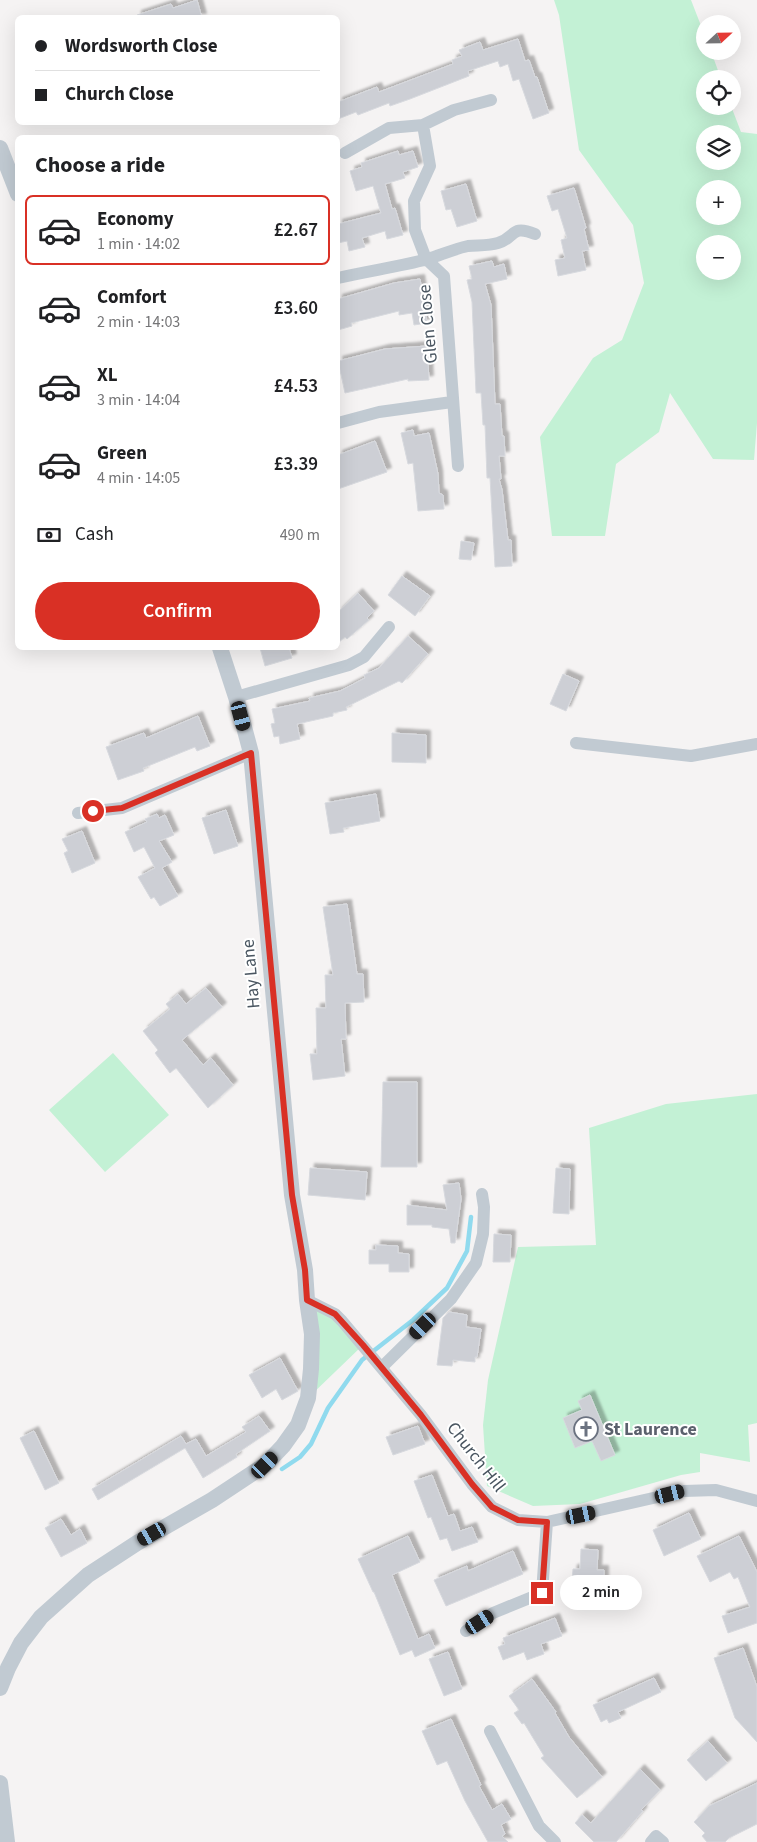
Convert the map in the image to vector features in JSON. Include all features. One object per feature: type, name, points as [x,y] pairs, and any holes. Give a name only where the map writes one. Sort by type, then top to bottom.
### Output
[{"type":"street","points":[[345,153],[389,128],[422,125],[454,110],[491,100]]},
{"type":"street","name":"Glen Close","points":[[422,125],[430,166],[414,201],[415,230],[426,259],[444,276],[458,466]]},
{"type":"street","points":[[0,148],[15,186]]},
{"type":"street","points":[[340,278],[426,259],[467,246],[498,243],[519,230],[526,230],[535,234]]},
{"type":"street","points":[[340,422],[379,412],[452,402]]},
{"type":"street","points":[[236,697],[348,665],[364,657],[389,627]]},
{"type":"street","name":"Hay Lane","points":[[0,1688],[21,1643],[41,1617],[81,1581],[137,1543],[212,1500],[265,1465],[283,1446],[298,1425],[308,1398],[312,1334],[305,1270],[292,1195],[251,753],[221,650]]},
{"type":"street","points":[[576,743],[691,756],[757,744]]},
{"type":"street","points":[[78,813],[122,808],[251,753]]},
{"type":"street","points":[[378,1362],[451,1299],[476,1263],[483,1234],[484,1207],[482,1194]]},
{"type":"street","name":"Church Hill","points":[[307,1300],[335,1314],[378,1362],[492,1507],[518,1520],[547,1522],[684,1491],[716,1490],[757,1502]]},
{"type":"street","points":[[466,1631],[493,1613],[542,1593],[547,1522]]},
{"type":"street","points":[[490,1732],[539,1826],[556,1842]]},
{"type":"street","points":[[0,1783],[7,1842]]},
{"type":"street","points":[[651,1842],[656,1836],[663,1842]]},
{"type":"green space","points":[[554,0],[691,0],[697,15],[696,60],[714,60],[718,70],[696,70],[696,115],[734,115],[738,125],[696,125],[696,170],[741,170],[741,132],[757,134],[757,423],[754,460],[713,459],[670,393],[659,432],[616,464],[605,536],[552,536],[540,437],[593,358],[622,340],[644,283],[633,225],[579,150],[559,15]]},
{"type":"green space","points":[[113,1053],[169,1115],[105,1172],[49,1110]]},
{"type":"green space","points":[[757,1094],[757,1423],[748,1425],[750,1462],[700,1453],[700,1472],[681,1475],[580,1504],[533,1506],[487,1486],[483,1425],[488,1380],[518,1247],[596,1245],[589,1128],[666,1104]]},
{"type":"green space","points":[[307,1300],[335,1314],[363,1345],[308,1398]]},
{"type":"building","points":[[197,0],[201,15],[137,15],[171,4],[173,8]]},
{"type":"building","points":[[518,39],[525,61],[529,60],[535,77],[537,77],[549,113],[533,119],[519,79],[513,81],[508,64],[500,67],[498,61],[468,71],[469,76],[410,99],[390,106],[389,103],[358,115],[356,112],[340,118],[340,101],[377,87],[379,92],[453,64],[452,60],[462,56],[459,50],[480,42],[483,50]]},
{"type":"building","points":[[398,151],[399,155],[413,151],[418,167],[403,172],[405,178],[385,184],[392,209],[395,208],[403,235],[387,239],[385,231],[362,238],[365,247],[349,251],[347,241],[340,243],[340,223],[381,213],[373,186],[356,191],[350,171],[362,167],[361,163]]},
{"type":"building","points":[[466,184],[477,221],[457,227],[451,209],[446,210],[441,191]]},
{"type":"building","points":[[574,188],[586,228],[584,229],[589,250],[582,251],[586,270],[558,276],[555,260],[565,258],[561,240],[567,238],[558,209],[552,211],[547,196]]},
{"type":"building","points":[[492,261],[494,267],[504,264],[507,279],[485,284],[491,305],[495,404],[500,404],[502,436],[504,436],[505,456],[499,456],[501,479],[499,479],[508,540],[511,540],[512,566],[495,567],[490,478],[487,478],[485,425],[483,425],[481,393],[476,393],[472,302],[467,280],[472,279],[469,266]]},
{"type":"building","points":[[420,279],[427,323],[414,325],[412,313],[399,315],[399,311],[351,323],[352,326],[340,329],[340,298],[394,283]]},
{"type":"building","points":[[427,346],[429,380],[408,381],[408,379],[345,393],[340,360],[385,349]]},
{"type":"building","points":[[413,430],[414,436],[429,433],[438,474],[439,493],[443,495],[444,509],[418,511],[413,463],[408,464],[401,433]]},
{"type":"building","points":[[375,441],[387,472],[340,488],[340,454]]},
{"type":"building","points":[[461,541],[474,543],[471,560],[459,559]]},
{"type":"building","points":[[402,576],[430,596],[415,616],[388,595]]},
{"type":"building","points":[[358,593],[374,611],[367,618],[369,620],[347,639],[345,637],[340,641],[340,610]]},
{"type":"building","points":[[408,636],[428,654],[402,683],[399,681],[346,707],[347,710],[333,713],[333,716],[297,724],[300,739],[280,744],[279,736],[274,737],[271,724],[275,723],[272,709],[310,701],[309,698],[340,691],[365,678],[364,675],[379,668]]},
{"type":"building","points":[[261,650],[290,650],[292,658],[265,666]]},
{"type":"building","points":[[563,674],[579,681],[566,711],[550,704]]},
{"type":"building","points":[[198,716],[210,746],[197,751],[195,747],[143,768],[144,771],[118,780],[106,747],[144,733],[146,738]]},
{"type":"building","points":[[392,733],[426,735],[426,763],[392,762]]},
{"type":"building","points":[[376,794],[380,821],[343,828],[344,832],[330,834],[325,803]]},
{"type":"building","points":[[226,810],[238,846],[214,854],[202,818]]},
{"type":"building","points":[[157,814],[159,818],[165,815],[174,835],[159,841],[172,862],[162,868],[178,896],[160,906],[154,897],[151,899],[138,877],[155,868],[144,847],[134,852],[125,832],[147,822],[145,819]]},
{"type":"building","points":[[82,831],[95,863],[72,873],[64,853],[68,851],[62,839]]},
{"type":"building","points":[[347,904],[357,974],[363,974],[364,1002],[345,1003],[346,1039],[341,1039],[345,1076],[313,1080],[310,1054],[317,1054],[316,1008],[326,1008],[325,975],[333,975],[323,907]]},
{"type":"building","points":[[206,988],[222,1007],[182,1040],[203,1065],[211,1058],[233,1085],[208,1108],[176,1068],[170,1073],[155,1053],[158,1050],[143,1031],[170,1009],[166,1004],[178,994],[186,1004]]},
{"type":"building","points":[[383,1082],[417,1082],[417,1167],[381,1167]]},
{"type":"building","points":[[310,1168],[367,1172],[365,1200],[308,1195]]},
{"type":"building","points":[[556,1168],[570,1169],[569,1214],[553,1213]]},
{"type":"building","points":[[459,1183],[461,1199],[455,1243],[451,1243],[449,1229],[432,1227],[432,1225],[407,1225],[407,1205],[447,1210],[443,1185]]},
{"type":"building","points":[[494,1234],[511,1235],[510,1262],[493,1262]]},
{"type":"building","points":[[376,1245],[398,1246],[398,1253],[409,1254],[409,1272],[389,1272],[389,1264],[369,1264],[369,1250],[376,1250]]},
{"type":"building","points":[[449,1312],[467,1315],[466,1327],[481,1329],[475,1362],[453,1360],[452,1366],[437,1365],[443,1318]]},
{"type":"building","points":[[280,1358],[298,1391],[282,1400],[276,1389],[262,1398],[249,1375]]},
{"type":"building","name":"St Laurence","points":[[590,1395],[615,1455],[601,1461],[592,1441],[575,1448],[563,1418],[582,1410],[578,1401]]},
{"type":"building","points":[[259,1416],[270,1431],[236,1454],[237,1457],[203,1478],[185,1448],[98,1500],[92,1489],[181,1436],[186,1444],[196,1439],[206,1456],[246,1432],[242,1427]]},
{"type":"building","points":[[418,1426],[425,1444],[393,1455],[386,1437]]},
{"type":"building","points":[[34,1431],[59,1483],[45,1490],[20,1438]]},
{"type":"building","points":[[432,1475],[448,1516],[454,1514],[460,1531],[472,1527],[478,1542],[452,1551],[447,1538],[440,1540],[431,1517],[428,1518],[414,1481]]},
{"type":"building","points":[[689,1513],[701,1539],[664,1556],[653,1530]]},
{"type":"building","points":[[61,1519],[71,1535],[80,1529],[87,1543],[61,1557],[45,1528]]},
{"type":"building","points":[[408,1536],[420,1562],[392,1575],[418,1639],[429,1634],[435,1648],[415,1657],[412,1650],[400,1655],[358,1559]]},
{"type":"building","points":[[739,1536],[757,1572],[757,1623],[728,1633],[722,1616],[750,1607],[738,1577],[734,1579],[730,1572],[710,1582],[697,1556]]},
{"type":"building","points":[[581,1549],[598,1550],[597,1570],[604,1570],[604,1582],[572,1580],[573,1569],[580,1569]]},
{"type":"building","points":[[513,1551],[523,1574],[446,1606],[434,1580],[467,1566],[468,1571]]},
{"type":"building","points":[[555,1618],[562,1636],[541,1644],[544,1654],[527,1660],[524,1652],[503,1660],[498,1647],[505,1644],[503,1638]]},
{"type":"building","points":[[743,1648],[757,1687],[757,1742],[735,1718],[714,1658]]},
{"type":"building","points":[[448,1652],[462,1689],[444,1696],[429,1659]]},
{"type":"building","points":[[654,1678],[661,1692],[618,1712],[621,1718],[609,1723],[607,1719],[601,1722],[593,1705]]},
{"type":"building","points":[[532,1679],[556,1712],[569,1737],[602,1777],[577,1798],[541,1758],[544,1756],[524,1723],[522,1724],[514,1713],[519,1710],[509,1696]]},
{"type":"building","points":[[451,1719],[481,1785],[479,1786],[492,1810],[502,1804],[511,1819],[501,1825],[505,1834],[502,1836],[508,1842],[488,1842],[465,1801],[447,1761],[437,1765],[422,1731]]},
{"type":"building","points":[[708,1741],[727,1763],[706,1781],[687,1760]]},
{"type":"building","points":[[640,1769],[660,1790],[641,1810],[643,1811],[616,1842],[594,1842],[575,1823],[582,1815],[591,1823]]},
{"type":"building","points":[[757,1783],[757,1824],[729,1838],[725,1842],[707,1842],[702,1836],[705,1833],[694,1822],[709,1806]]},
{"type":"waterway","points":[[282,1469],[300,1457],[311,1444],[328,1408],[362,1360],[413,1320],[447,1288],[467,1251],[471,1217]]},
{"type":"place","name":"St Laurence","points":[[586,1429]]},
{"type":"route","points":[[93,811],[122,808],[251,753],[292,1195],[305,1270],[307,1300],[335,1314],[342,1321],[421,1415],[472,1484],[492,1507],[518,1520],[547,1522],[542,1593]]}]
